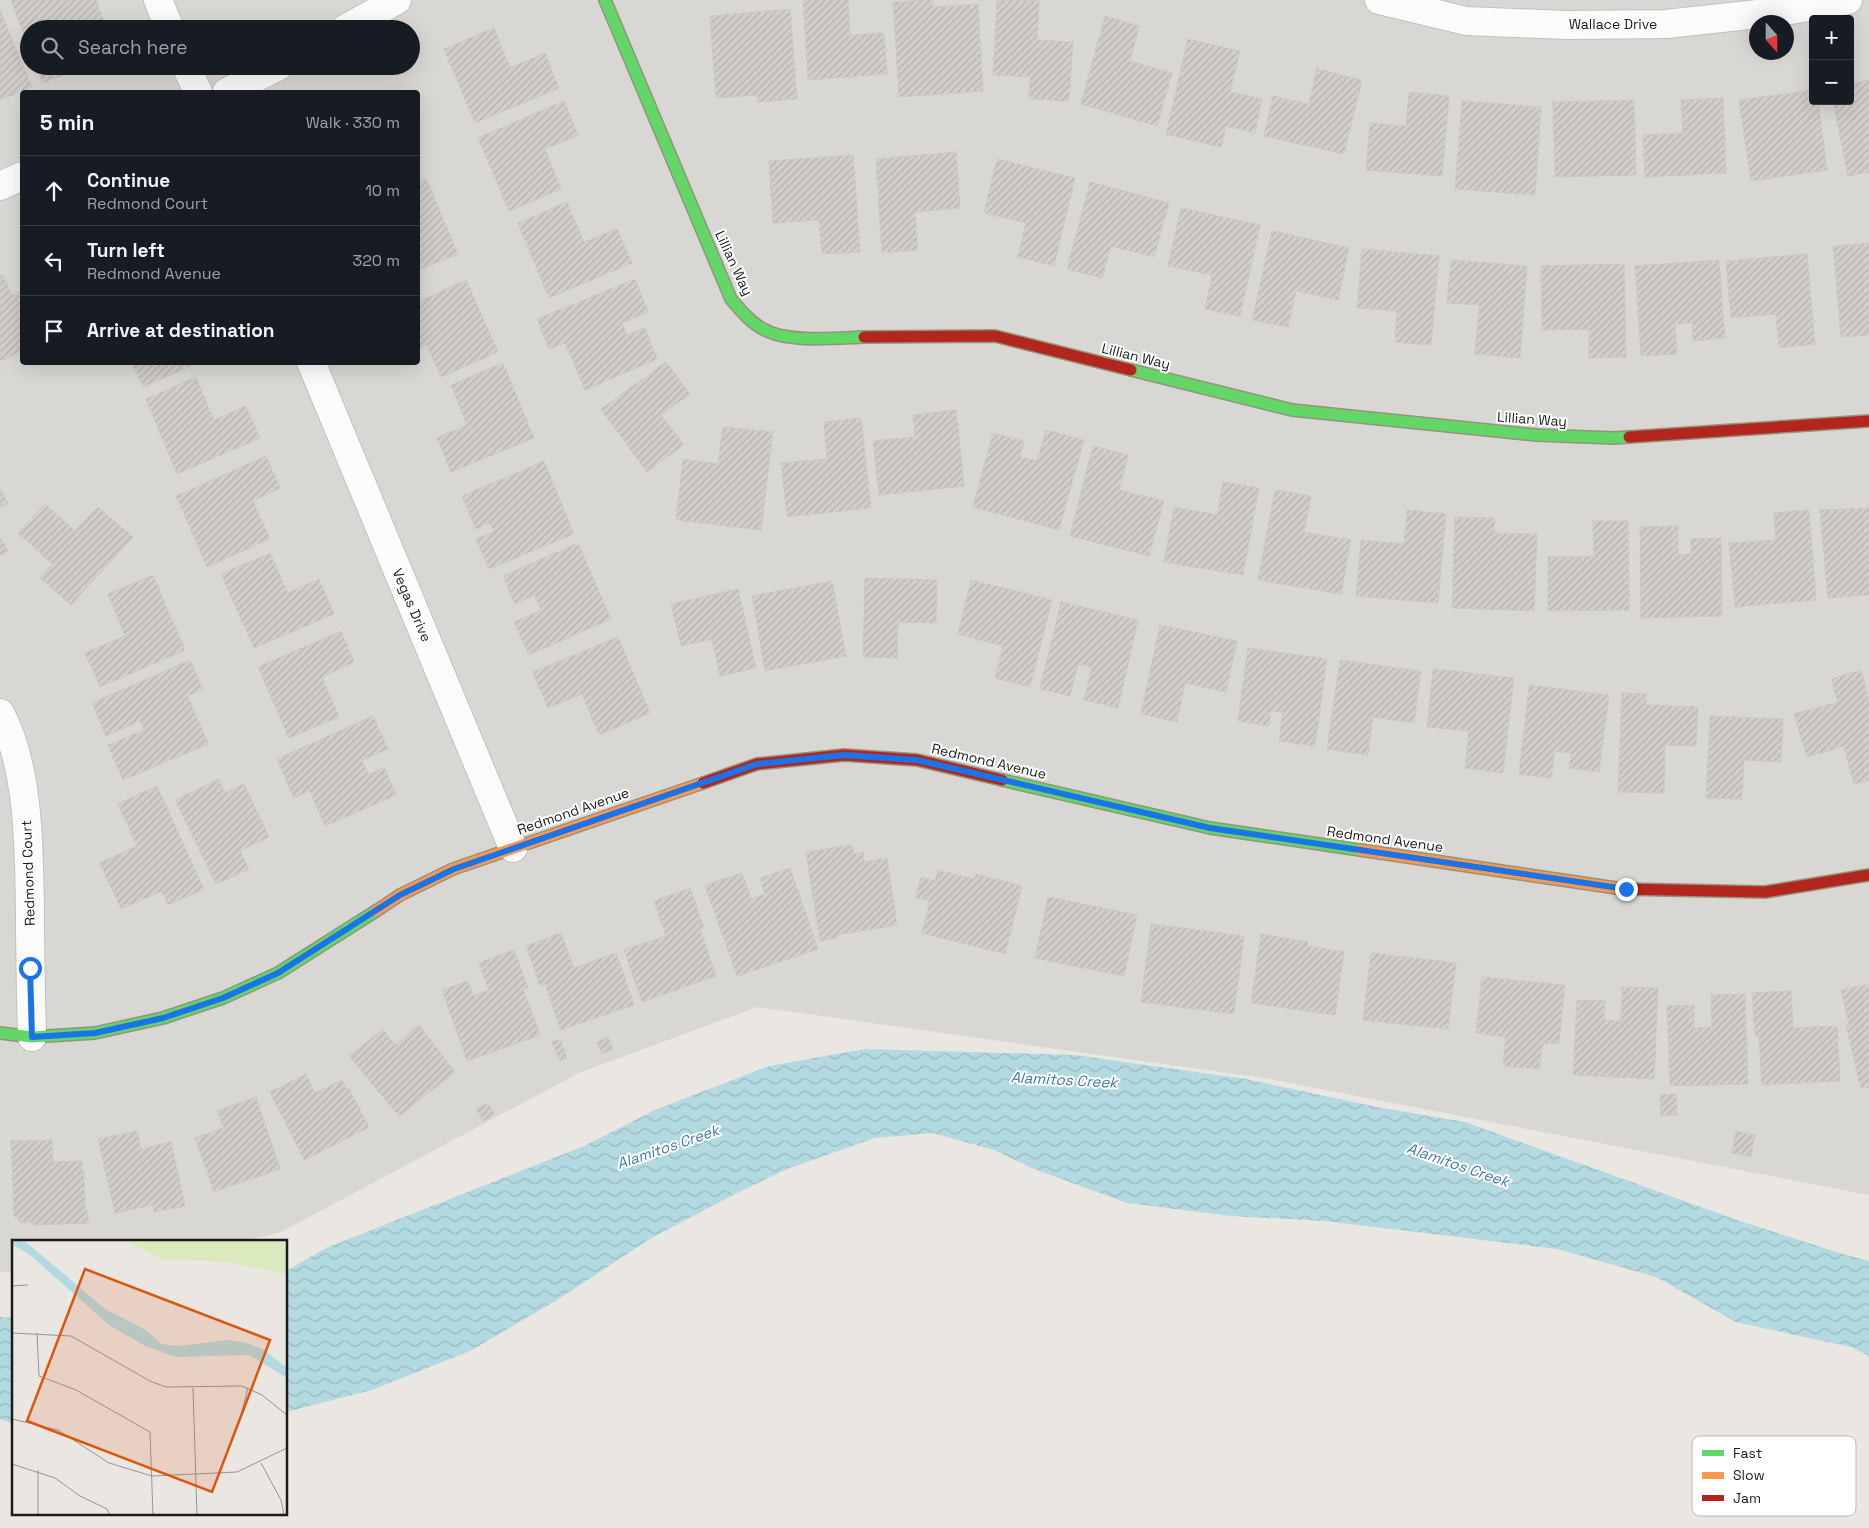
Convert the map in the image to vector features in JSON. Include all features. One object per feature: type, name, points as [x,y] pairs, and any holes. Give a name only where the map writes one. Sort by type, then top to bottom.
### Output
[{"type":"street","points":[[158,0],[166,20]]},
{"type":"street","points":[[361,20],[397,0]]},
{"type":"street","name":"Lillian Way","points":[[605,0],[731,299],[746,317],[766,331],[793,338],[995,336],[1292,410],[1536,435],[1614,438],[1869,421]]},
{"type":"street","name":"Wallace Drive","points":[[1379,0],[1466,21],[1566,25],[1666,24],[1785,11],[1848,0]]},
{"type":"street","points":[[190,75],[197,90]]},
{"type":"street","points":[[231,90],[262,75]]},
{"type":"street","points":[[0,186],[20,177]]},
{"type":"street","name":"Vegas Drive","points":[[312,365],[513,848]]},
{"type":"street","name":"Redmond Court","points":[[0,713],[6,723],[15,752],[24,798],[28,846],[32,1037]]},
{"type":"street","name":"Redmond Avenue","points":[[0,1033],[32,1037],[95,1033],[163,1018],[223,998],[278,973],[400,895],[454,869],[757,764],[844,755],[917,760],[1210,828],[1626,889],[1765,892],[1869,875]]},
{"type":"shaded area","points":[[0,0],[1869,0],[1869,1195],[1263,1078],[757,1007],[579,1073],[281,1232],[248,1240],[12,1240],[12,1273],[0,1272]]},
{"type":"water","name":"Alamitos Creek","points":[[865,1049],[1075,1055],[1246,1079],[1377,1107],[1465,1122],[1737,1220],[1869,1261],[1869,1356],[1851,1347],[1736,1322],[1656,1277],[1557,1249],[1325,1221],[1231,1216],[1127,1203],[1034,1169],[994,1150],[933,1133],[875,1138],[787,1169],[648,1240],[559,1299],[470,1351],[372,1390],[288,1411],[288,1270],[326,1248],[584,1146],[657,1109],[769,1066]]},
{"type":"water","points":[[0,1317],[12,1318],[12,1423],[0,1419]]},
{"type":"building","points":[[96,0],[104,20],[20,20],[20,24],[11,1]]},
{"type":"building","points":[[803,0],[848,0],[850,35],[884,33],[887,74],[808,80]]},
{"type":"building","points":[[932,0],[933,7],[978,4],[983,91],[899,97],[893,2]]},
{"type":"building","points":[[997,0],[1039,1],[1037,40],[1073,42],[1069,101],[1029,99],[1030,77],[993,75]]},
{"type":"building","points":[[790,9],[797,99],[758,102],[757,95],[716,98],[710,16]]},
{"type":"building","points":[[0,10],[20,58],[20,75],[27,75],[32,87],[20,90],[20,92],[0,100]]},
{"type":"building","points":[[1105,16],[1139,26],[1130,61],[1172,73],[1157,126],[1081,104]]},
{"type":"building","points":[[494,28],[510,68],[545,53],[559,88],[475,123],[444,49]]},
{"type":"building","points":[[1188,39],[1240,51],[1230,92],[1262,99],[1255,133],[1226,126],[1221,147],[1166,134]]},
{"type":"building","points":[[1317,69],[1362,80],[1344,154],[1264,136],[1273,96],[1309,104]]},
{"type":"building","points":[[40,75],[65,75],[43,83]]},
{"type":"building","points":[[1869,80],[1869,172],[1848,176],[1834,105],[1854,105],[1854,83]]},
{"type":"building","points":[[1809,91],[1809,105],[1819,105],[1827,170],[1751,181],[1739,100]]},
{"type":"building","points":[[1409,92],[1449,96],[1442,176],[1366,170],[1370,123],[1406,126]]},
{"type":"building","points":[[1723,98],[1726,173],[1645,177],[1643,135],[1683,133],[1681,100]]},
{"type":"building","points":[[1634,100],[1636,175],[1555,177],[1553,102]]},
{"type":"building","points":[[564,101],[578,135],[545,149],[561,189],[509,211],[478,138]]},
{"type":"building","points":[[1462,101],[1541,107],[1535,195],[1455,189]]},
{"type":"building","points":[[956,152],[960,208],[915,212],[918,250],[882,253],[876,159]]},
{"type":"building","points":[[853,155],[860,252],[822,254],[819,220],[773,223],[769,161]]},
{"type":"building","points":[[997,159],[1075,178],[1054,266],[1018,257],[1026,223],[984,213]]},
{"type":"building","points":[[426,178],[458,254],[420,269],[420,180]]},
{"type":"building","points":[[1090,182],[1169,203],[1154,257],[1111,246],[1102,278],[1067,269]]},
{"type":"building","points":[[567,202],[584,242],[617,229],[632,263],[549,298],[518,223]]},
{"type":"building","points":[[1181,208],[1260,225],[1240,316],[1205,309],[1212,275],[1168,266]]},
{"type":"building","points":[[1272,231],[1349,248],[1338,300],[1296,291],[1288,327],[1252,320]]},
{"type":"building","points":[[1869,243],[1869,335],[1841,337],[1833,246]]},
{"type":"building","points":[[1362,249],[1439,256],[1431,345],[1395,342],[1397,311],[1357,308]]},
{"type":"building","points":[[1807,254],[1815,344],[1779,348],[1776,314],[1731,318],[1726,261]]},
{"type":"building","points":[[1451,260],[1527,266],[1520,358],[1475,354],[1479,305],[1447,303]]},
{"type":"building","points":[[1719,260],[1725,338],[1693,341],[1692,323],[1675,324],[1677,354],[1641,356],[1635,266]]},
{"type":"building","points":[[1624,264],[1626,357],[1589,358],[1589,329],[1542,330],[1541,266]]},
{"type":"building","points":[[3,275],[12,295],[20,291],[20,352],[0,361],[0,276]]},
{"type":"building","points":[[635,279],[648,312],[622,323],[627,335],[645,328],[657,359],[585,390],[565,343],[549,349],[537,319]]},
{"type":"building","points":[[466,280],[498,352],[441,377],[427,345],[420,348],[420,301]]},
{"type":"building","points":[[666,362],[690,394],[661,415],[684,445],[647,472],[601,409]]},
{"type":"building","points":[[503,363],[534,438],[451,472],[437,438],[467,425],[451,385]]},
{"type":"building","points":[[133,365],[193,365],[143,387]]},
{"type":"building","points":[[196,377],[214,420],[246,406],[260,438],[177,474],[146,399]]},
{"type":"building","points":[[956,410],[964,486],[879,495],[873,441],[915,437],[913,415]]},
{"type":"building","points":[[861,418],[871,508],[787,517],[781,463],[827,459],[824,422]]},
{"type":"building","points":[[723,427],[773,432],[761,530],[676,520],[683,459],[718,464]]},
{"type":"building","points":[[1046,430],[1084,440],[1059,530],[973,507],[993,433],[1024,441],[1020,457],[1037,461]]},
{"type":"building","points":[[1093,446],[1128,455],[1119,490],[1164,501],[1149,556],[1070,536]]},
{"type":"building","points":[[266,456],[280,488],[253,501],[270,539],[207,567],[176,496]]},
{"type":"building","points":[[544,461],[574,534],[489,569],[476,539],[494,532],[490,523],[476,529],[462,496]]},
{"type":"building","points":[[1223,482],[1259,488],[1243,575],[1164,562],[1174,507],[1217,515]]},
{"type":"building","points":[[0,489],[8,503],[0,508]]},
{"type":"building","points":[[1275,490],[1311,496],[1304,532],[1351,540],[1341,594],[1258,580]]},
{"type":"building","points":[[45,504],[75,531],[98,507],[133,537],[71,605],[40,578],[52,564],[18,533]]},
{"type":"building","points":[[1869,508],[1869,595],[1828,598],[1820,510]]},
{"type":"building","points":[[1407,510],[1446,514],[1438,603],[1356,596],[1361,540],[1404,544]]},
{"type":"building","points":[[1809,510],[1816,600],[1735,607],[1729,543],[1776,540],[1774,513]]},
{"type":"building","points":[[1455,517],[1495,518],[1494,533],[1537,534],[1534,611],[1452,608]]},
{"type":"building","points":[[1593,521],[1628,521],[1629,610],[1548,611],[1548,557],[1594,556]]},
{"type":"building","points":[[1678,526],[1678,555],[1691,554],[1691,539],[1721,538],[1722,616],[1641,618],[1640,527]]},
{"type":"building","points":[[0,537],[8,551],[0,555]]},
{"type":"building","points":[[578,543],[611,619],[529,655],[514,622],[541,610],[534,595],[515,604],[503,576]]},
{"type":"building","points":[[270,553],[288,593],[319,579],[334,614],[254,648],[221,574]]},
{"type":"building","points":[[153,575],[185,650],[100,687],[85,653],[125,636],[108,594]]},
{"type":"building","points":[[865,578],[937,580],[936,623],[898,622],[897,658],[863,657]]},
{"type":"building","points":[[971,580],[1052,600],[1030,687],[995,678],[1003,646],[958,634]]},
{"type":"building","points":[[832,581],[846,656],[765,671],[752,596]]},
{"type":"building","points":[[738,589],[756,668],[720,676],[712,639],[681,646],[671,604]]},
{"type":"building","points":[[1061,602],[1138,620],[1118,708],[1084,700],[1092,667],[1078,664],[1070,696],[1040,689]]},
{"type":"building","points":[[1160,625],[1237,641],[1226,692],[1185,683],[1177,722],[1141,714]]},
{"type":"building","points":[[341,631],[354,662],[322,677],[339,717],[289,738],[258,667]]},
{"type":"building","points":[[618,637],[650,713],[599,735],[582,694],[548,708],[533,672]]},
{"type":"building","points":[[1248,648],[1327,659],[1315,746],[1279,741],[1283,712],[1271,711],[1269,726],[1238,721]]},
{"type":"building","points":[[190,660],[203,689],[188,696],[208,744],[123,780],[108,745],[144,730],[140,721],[106,736],[92,703]]},
{"type":"building","points":[[1340,660],[1421,671],[1414,723],[1373,717],[1368,755],[1327,749]]},
{"type":"building","points":[[1433,669],[1514,678],[1503,773],[1465,768],[1469,731],[1427,727]]},
{"type":"building","points":[[1861,670],[1869,701],[1869,780],[1854,784],[1844,746],[1807,757],[1794,714],[1838,702],[1831,679]]},
{"type":"building","points":[[1529,685],[1609,695],[1599,772],[1569,768],[1571,753],[1555,751],[1551,778],[1519,774]]},
{"type":"building","points":[[1622,693],[1646,694],[1646,705],[1698,707],[1696,746],[1665,745],[1664,793],[1618,792]]},
{"type":"building","points":[[373,716],[388,749],[362,760],[369,775],[384,767],[396,795],[325,826],[310,791],[294,798],[277,759]]},
{"type":"building","points":[[1710,716],[1783,719],[1781,762],[1744,760],[1742,799],[1706,798]]},
{"type":"building","points":[[219,779],[225,793],[244,784],[269,837],[240,851],[249,869],[216,884],[175,800]]},
{"type":"building","points":[[157,786],[204,889],[168,905],[162,891],[121,909],[100,863],[137,846],[118,804]]},
{"type":"building","points":[[852,845],[854,854],[863,852],[864,862],[887,858],[897,925],[837,935],[838,938],[820,941],[806,852]]},
{"type":"building","points":[[790,868],[818,949],[737,976],[705,885],[742,873],[751,899],[765,894],[760,878]]},
{"type":"building","points":[[938,870],[974,879],[976,874],[1022,886],[1005,954],[922,933],[930,901],[916,898],[921,877],[935,881]]},
{"type":"building","points":[[690,888],[704,928],[700,929],[716,976],[642,1002],[624,950],[666,936],[654,901]]},
{"type":"building","points":[[1048,897],[1137,915],[1124,976],[1035,958]]},
{"type":"building","points":[[1151,924],[1244,936],[1234,1014],[1141,1002]]},
{"type":"building","points":[[561,933],[574,968],[616,953],[634,1005],[561,1030],[545,984],[540,986],[526,946]]},
{"type":"building","points":[[1261,934],[1308,942],[1307,946],[1344,952],[1335,1015],[1251,1003]]},
{"type":"building","points":[[514,950],[528,988],[523,989],[540,1035],[467,1061],[442,990],[468,981],[473,996],[489,990],[479,963]]},
{"type":"building","points":[[1371,953],[1456,963],[1448,1029],[1363,1020]]},
{"type":"building","points":[[1482,977],[1565,985],[1559,1044],[1543,1043],[1539,1069],[1503,1066],[1506,1037],[1476,1033]]},
{"type":"building","points":[[1869,984],[1869,1087],[1861,1088],[1846,1026],[1849,1025],[1841,990]]},
{"type":"building","points":[[1622,987],[1658,988],[1654,1079],[1573,1075],[1577,1000],[1605,1001],[1604,1020],[1621,1021]]},
{"type":"building","points":[[1791,991],[1793,1028],[1837,1026],[1840,1081],[1762,1085],[1759,1036],[1755,1036],[1752,993]]},
{"type":"building","points":[[1745,994],[1748,1084],[1670,1086],[1667,1006],[1694,1005],[1694,1028],[1712,1027],[1711,995]]},
{"type":"building","points":[[419,1025],[455,1072],[399,1116],[349,1056],[383,1029],[395,1045]]},
{"type":"building","points":[[608,1037],[613,1049],[602,1054],[597,1042]]},
{"type":"building","points":[[560,1039],[567,1058],[560,1061],[552,1042]]},
{"type":"building","points":[[306,1074],[315,1093],[342,1080],[347,1090],[349,1088],[369,1127],[304,1160],[270,1092]]},
{"type":"building","points":[[1676,1094],[1677,1115],[1661,1116],[1660,1095]]},
{"type":"building","points":[[256,1097],[280,1169],[214,1192],[195,1138],[224,1128],[217,1111]]},
{"type":"building","points":[[488,1103],[495,1114],[484,1121],[476,1109]]},
{"type":"building","points":[[137,1131],[141,1149],[171,1142],[185,1206],[154,1212],[153,1205],[115,1213],[98,1139]]},
{"type":"building","points":[[1736,1131],[1755,1135],[1751,1157],[1732,1153]]},
{"type":"building","points":[[52,1140],[53,1162],[82,1161],[85,1211],[88,1211],[88,1223],[33,1225],[33,1222],[19,1223],[18,1217],[14,1217],[11,1141]]},
{"type":"traffic: fast","points":[[605,0],[731,299],[755,324],[775,334],[813,339],[864,337]]},
{"type":"traffic: fast","points":[[1131,370],[1292,410],[1536,435],[1629,437]]},
{"type":"traffic: fast","points":[[1002,780],[1210,828],[1360,850]]},
{"type":"traffic: fast","points":[[0,1033],[32,1037],[95,1033],[163,1018],[223,998],[278,973],[376,911]]},
{"type":"traffic: slow","points":[[376,911],[400,895],[453,869],[703,783]]},
{"type":"traffic: slow","points":[[1360,850],[1623,889]]},
{"type":"traffic: jam","points":[[864,337],[995,336],[1131,370]]},
{"type":"traffic: jam","points":[[1629,437],[1869,421]]},
{"type":"traffic: jam","points":[[703,783],[757,764],[844,755],[917,760],[1002,780]]},
{"type":"traffic: jam","points":[[1623,889],[1765,892],[1869,875]]},
{"type":"route","points":[[30,968],[32,1037],[95,1033],[163,1018],[223,998],[278,973],[400,895],[454,869],[757,764],[844,755],[917,760],[1210,828],[1626,889]]}]
